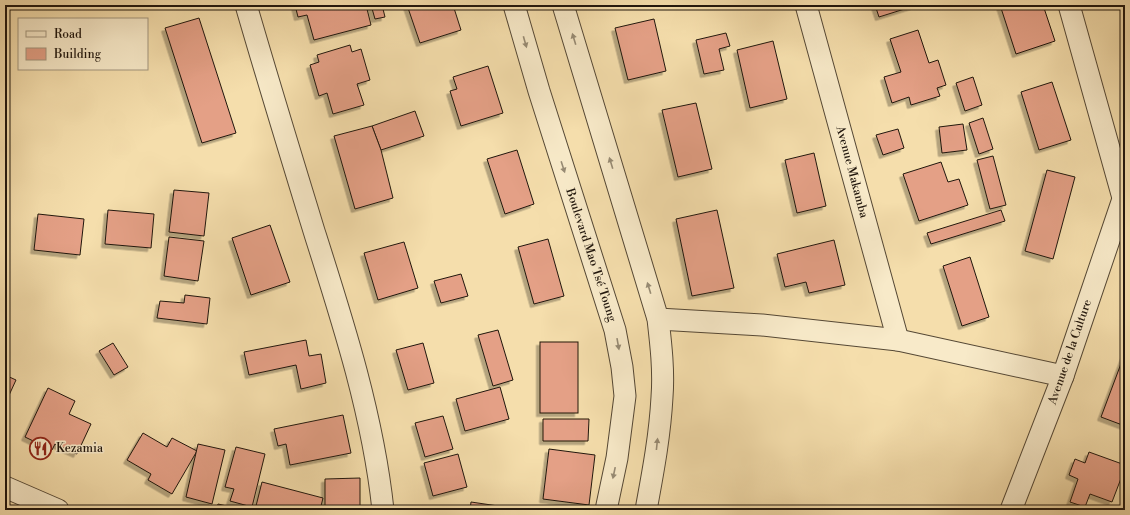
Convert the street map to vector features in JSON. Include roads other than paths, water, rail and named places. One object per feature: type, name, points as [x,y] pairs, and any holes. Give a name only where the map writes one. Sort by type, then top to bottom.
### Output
[{"type":"street","points":[[246,5],[338,308],[365,410],[379,475],[383,510]]},
{"type":"street","name":"Boulevard Mao Tsé Toung","points":[[514,5],[615,330],[622,367],[625,396],[617,458],[606,510]]},
{"type":"street","points":[[563,5],[658,319],[662,361],[662,396],[655,459],[646,510]]},
{"type":"street","name":"Avenue Makamba","points":[[806,5],[898,340]]},
{"type":"street","points":[[1070,5],[1124,196]]},
{"type":"street","name":"Avenue de la Culture","points":[[1011,510],[1063,376],[1124,196]]},
{"type":"street","points":[[658,319],[762,326],[898,340],[1063,376]]},
{"type":"street","points":[[5,487],[58,510]]},
{"type":"place","name":"Kezamia","points":[[41,448]]}]
